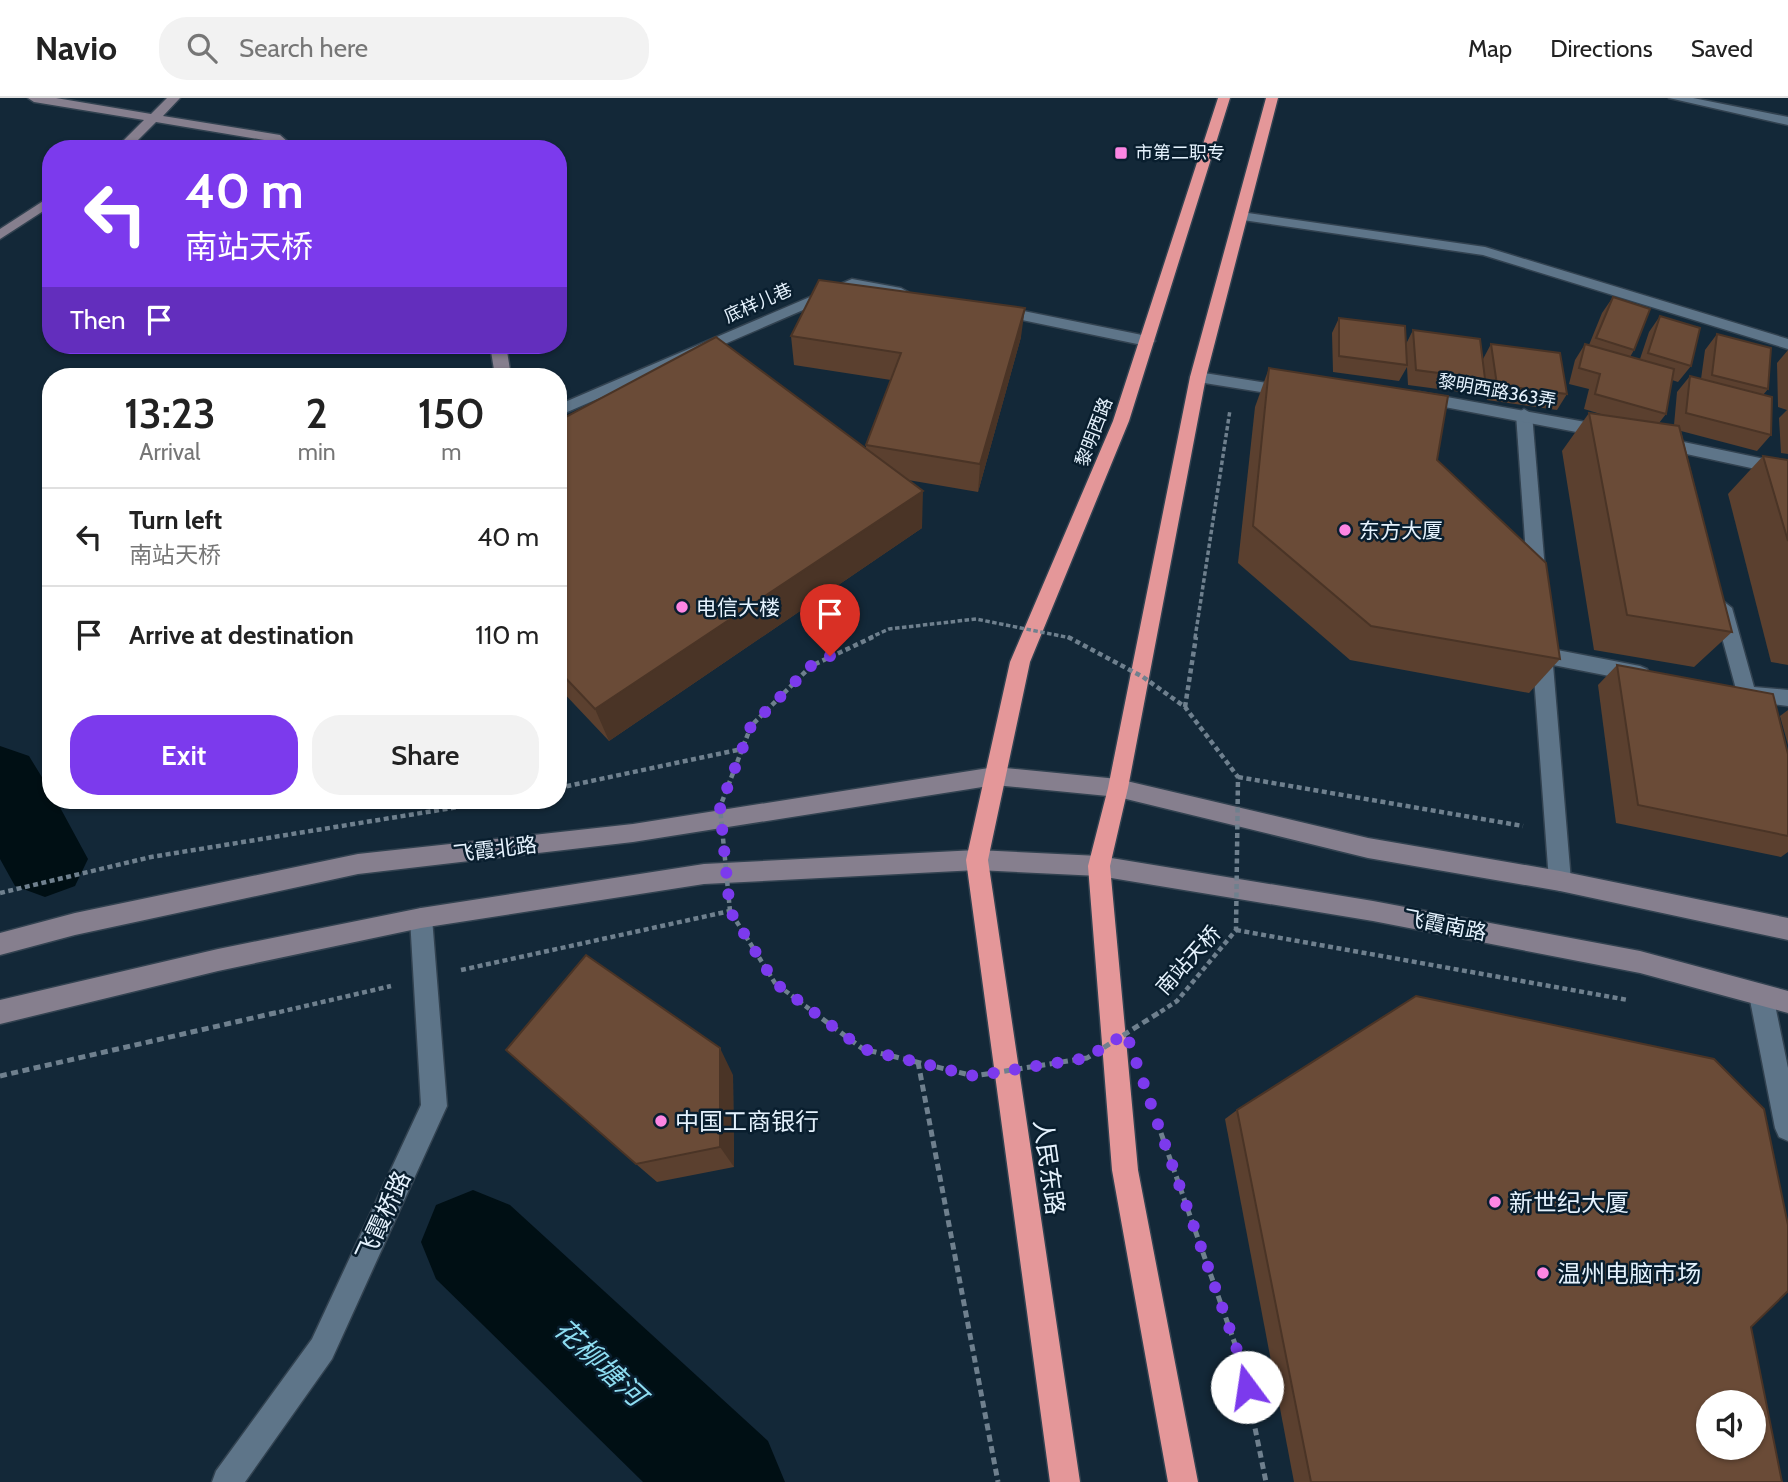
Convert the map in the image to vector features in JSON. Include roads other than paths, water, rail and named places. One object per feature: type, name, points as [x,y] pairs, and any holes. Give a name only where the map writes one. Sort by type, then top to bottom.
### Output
[{"type":"highway","name":"黎明西路","points":[[977,860],[1020,663],[1121,421],[1224,98]]},
{"type":"highway","points":[[1183,1482],[1125,1170],[1099,866],[1118,788],[1198,377],[1272,98]]},
{"type":"highway","name":"人民东路","points":[[977,860],[1065,1482]]},
{"type":"main road","points":[[34,98],[281,140]]},
{"type":"main road","points":[[130,140],[174,98]]},
{"type":"main road","points":[[0,235],[42,206]]},
{"type":"main road","name":"飞霞北路","points":[[0,944],[75,924],[358,864],[633,833],[995,776],[1118,788]]},
{"type":"main road","points":[[1118,788],[1368,849],[1560,881],[1788,929]]},
{"type":"main road","points":[[0,1012],[218,960],[421,918],[704,874],[977,860]]},
{"type":"main road","name":"飞霞南路","points":[[977,860],[1099,866],[1360,909],[1627,959],[1788,1002]]},
{"type":"street","points":[[1675,98],[1788,121]]},
{"type":"street","points":[[1241,216],[1485,251],[1788,344]]},
{"type":"street","name":"底样儿巷","points":[[567,407],[852,283],[918,296]]},
{"type":"street","points":[[984,309],[1147,341]]},
{"type":"street","points":[[1198,377],[1267,388],[1305,379]]},
{"type":"street","name":"黎明西路363弄","points":[[1401,394],[1524,414],[1788,470]]},
{"type":"street","points":[[1524,414],[1539,606]]},
{"type":"street","points":[[1680,448],[1687,474]]},
{"type":"street","points":[[1718,590],[1746,694]]},
{"type":"street","points":[[1541,631],[1560,881]]},
{"type":"street","points":[[1543,655],[1665,678]]},
{"type":"street","points":[[1719,689],[1788,698]]},
{"type":"street","name":"飞霞桥路","points":[[227,1482],[322,1349],[434,1106],[421,918]]},
{"type":"street","points":[[1761,995],[1788,1128]]},
{"type":"waterway","name":"花柳塘河","points":[[0,781],[45,859]]},
{"type":"waterway","name":"花柳塘河","points":[[473,1242],[727,1482]]},
{"type":"place","name":"市第二职专","points":[[1121,153]]},
{"type":"place","name":"东方大厦","points":[[1345,530]]},
{"type":"place","name":"电信大楼","points":[[682,607]]},
{"type":"place","name":"中国工商银行","points":[[661,1121]]},
{"type":"place","name":"新世纪大厦","points":[[1495,1202]]},
{"type":"place","name":"温州电脑市场","points":[[1543,1273]]}]
